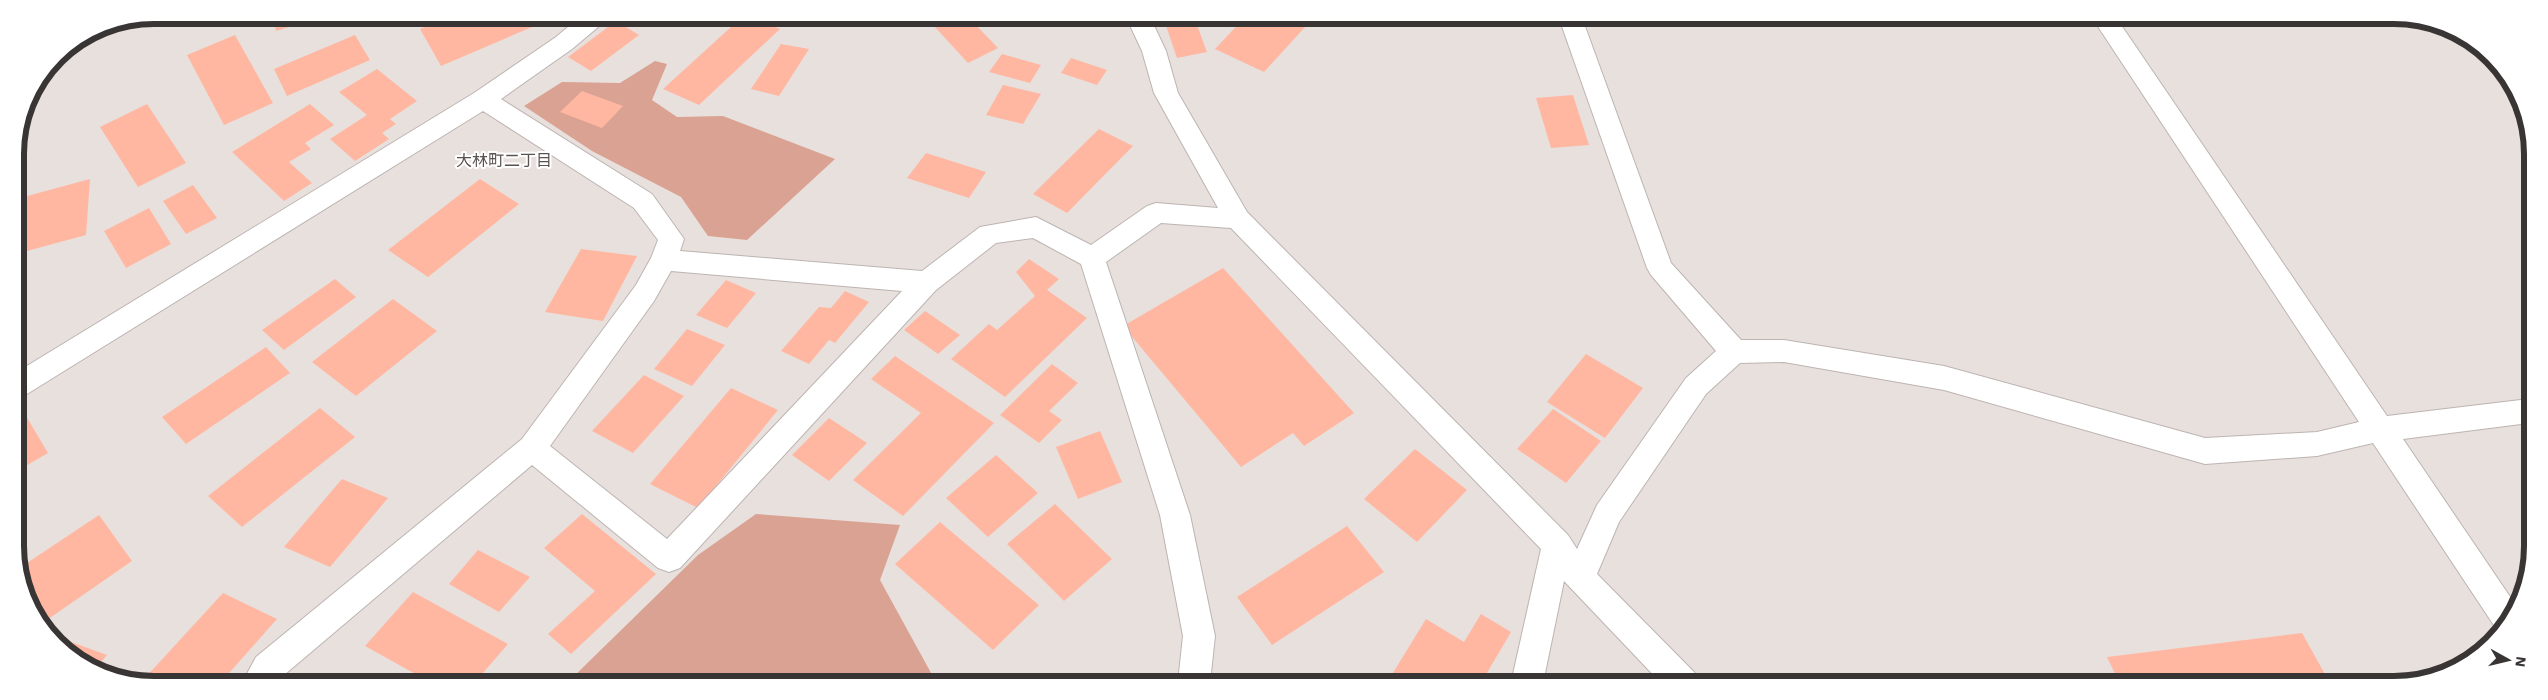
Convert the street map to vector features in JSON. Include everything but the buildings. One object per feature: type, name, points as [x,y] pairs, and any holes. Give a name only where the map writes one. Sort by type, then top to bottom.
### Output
[{"type":"street","points":[[24,382],[483,99],[564,42],[586,24]]},
{"type":"street","points":[[1141,24],[1154,51],[1166,93],[1238,219],[1558,546],[1580,578],[1676,676]]},
{"type":"street","points":[[1572,24],[1660,268],[1734,352]]},
{"type":"street","points":[[2108,24],[2505,614]]},
{"type":"street","points":[[262,676],[267,668],[532,448],[645,293],[664,260],[671,239],[643,201],[483,99]]},
{"type":"street","points":[[1092,258],[1156,214],[1238,219]]},
{"type":"street","points":[[532,448],[669,558],[927,282],[989,234],[1036,227],[1092,258],[1175,515],[1199,636],[1195,676]]},
{"type":"street","points":[[664,260],[927,282]]},
{"type":"street","points":[[1580,578],[1607,514],[1696,386],[1734,352],[1784,351],[1944,378],[2205,451],[2317,444],[2380,428],[2524,411]]},
{"type":"street","points":[[1529,676],[1558,546]]},
{"type":"shaded area","points":[[655,61],[667,64],[652,100],[677,117],[723,116],[835,159],[747,240],[708,236],[681,197],[592,151],[524,106],[562,82],[620,83]]},
{"type":"shaded area","points":[[756,514],[900,525],[880,580],[933,676],[574,676],[698,555]]},
{"type":"district","name":"大林町二丁目","points":[[504,160]]}]
